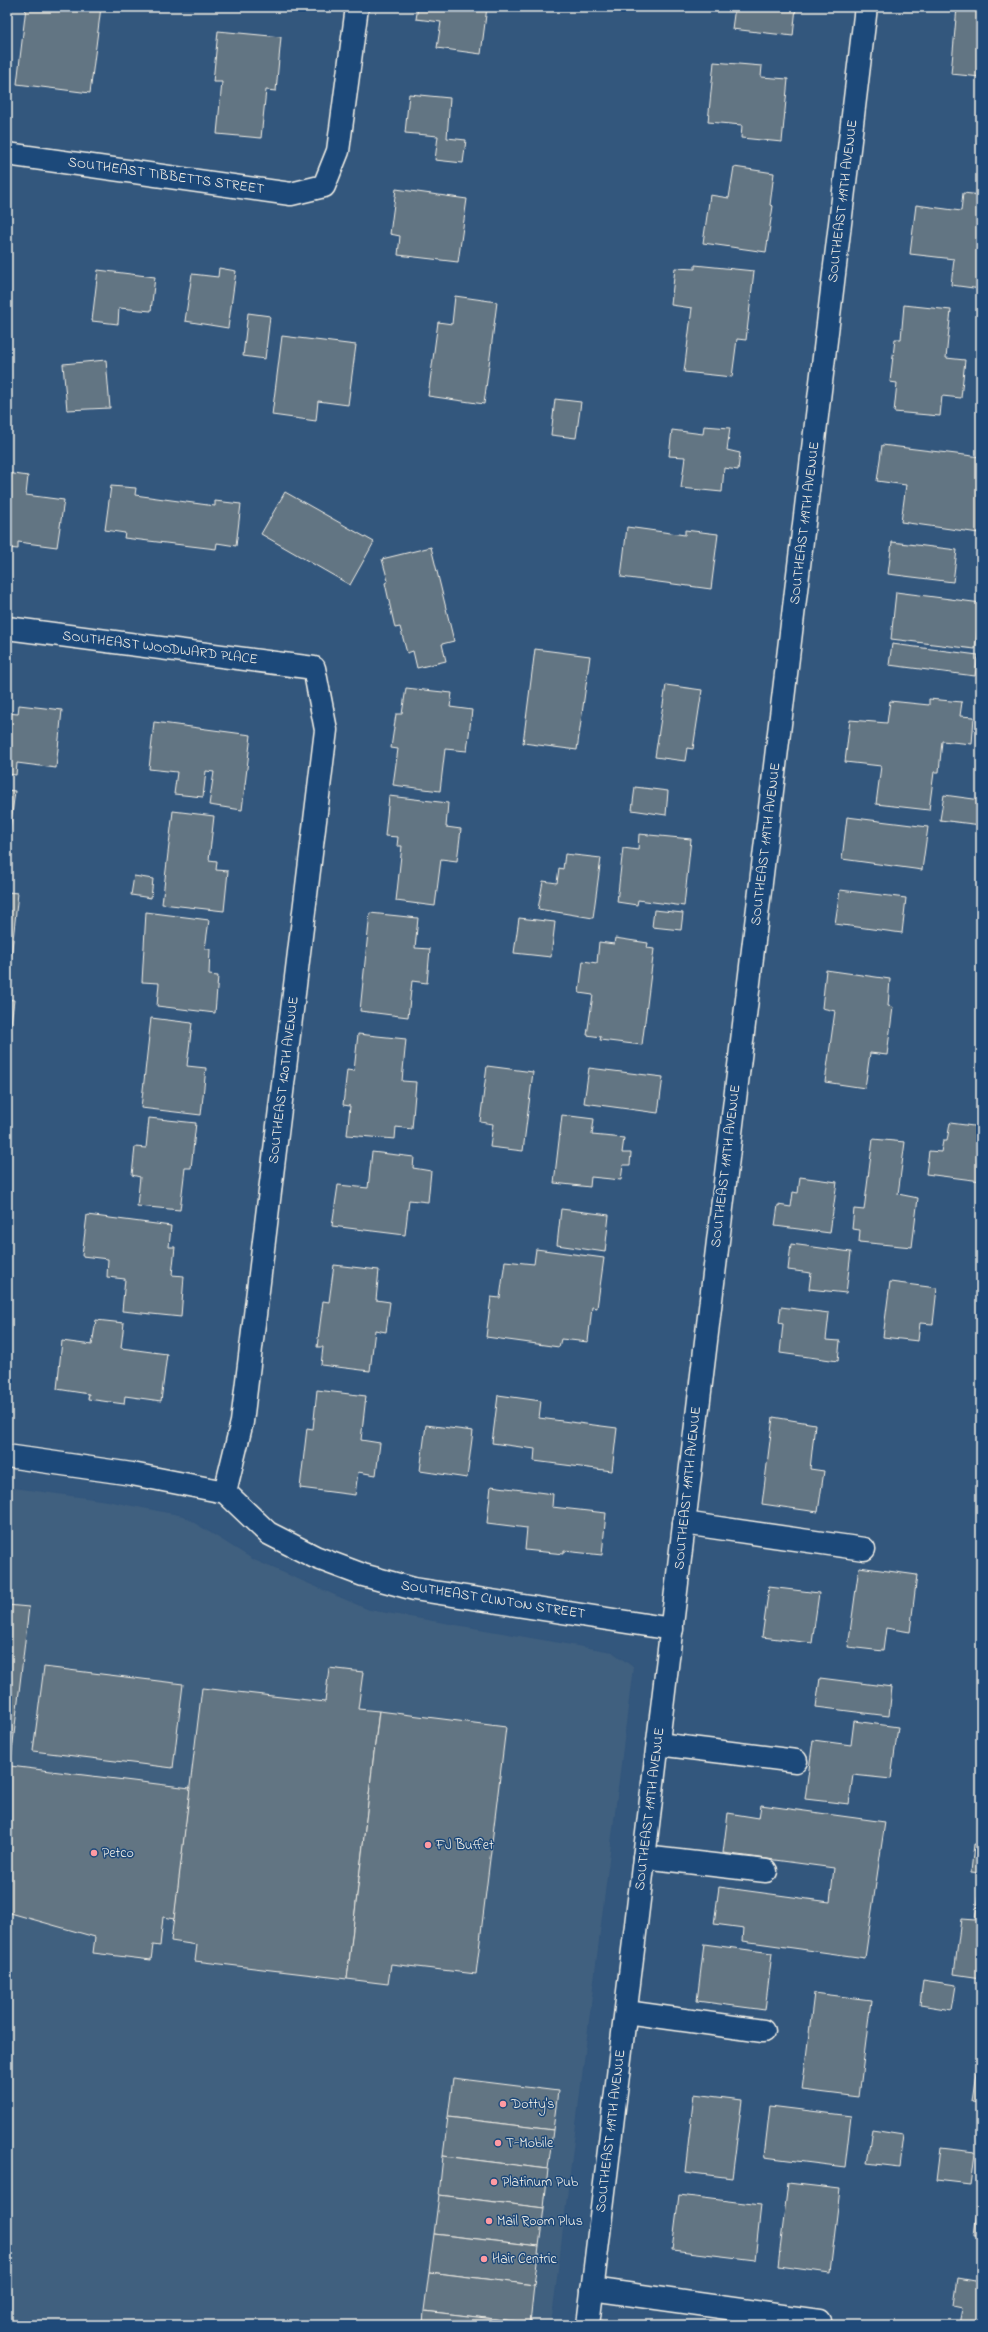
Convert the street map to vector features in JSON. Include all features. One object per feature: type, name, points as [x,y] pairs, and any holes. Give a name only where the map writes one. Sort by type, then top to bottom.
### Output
[{"type":"street","name":"SOUTHEAST TIBBETTS STREET","points":[[7,154],[291,194],[324,186],[338,152],[357,7]]},
{"type":"street","name":"SOUTHEAST 119TH AVENUE","points":[[588,2325],[866,7]]},
{"type":"street","name":"SOUTHEAST WOODWARD PLACE","points":[[7,628],[314,668]]},
{"type":"street","name":"SOUTHEAST 120TH AVENUE","points":[[225,1492],[242,1422],[326,730],[314,668]]},
{"type":"street","points":[[7,1456],[132,1474],[225,1492]]},
{"type":"street","name":"SOUTHEAST CLINTON STREET","points":[[225,1492],[268,1533],[315,1557],[363,1575],[414,1589],[672,1629]]},
{"type":"street","points":[[684,1523],[864,1549]]},
{"type":"street","points":[[658,1744],[796,1761]]},
{"type":"street","points":[[644,1856],[766,1872]]},
{"type":"street","points":[[626,2012],[763,2031]]},
{"type":"street","points":[[592,2289],[819,2321]]},
{"type":"shaded area","points":[[7,1487],[107,1501],[183,1516],[254,1560],[369,1610],[612,1652],[633,1667],[551,2325],[7,2325]]},
{"type":"building","points":[[26,7],[101,7],[90,93],[17,84]]},
{"type":"building","points":[[418,7],[487,7],[481,54],[437,48],[441,22],[416,19]]},
{"type":"building","points":[[735,7],[796,7],[793,36],[732,29]]},
{"type":"building","points":[[957,7],[981,7],[981,77],[951,74]]},
{"type":"building","points":[[218,31],[281,37],[276,91],[266,90],[261,138],[217,134],[222,82],[213,82]]},
{"type":"building","points":[[714,62],[762,66],[761,77],[788,79],[782,142],[741,138],[742,125],[708,122]]},
{"type":"building","points":[[409,94],[450,98],[447,138],[466,140],[463,163],[435,160],[438,136],[405,133]]},
{"type":"building","points":[[734,167],[774,173],[770,205],[773,206],[766,252],[703,243],[710,195],[729,198]]},
{"type":"building","points":[[396,189],[467,199],[458,262],[398,255],[400,236],[390,234]]},
{"type":"building","points":[[963,193],[981,195],[981,289],[951,285],[954,259],[910,254],[916,205],[961,211]]},
{"type":"building","points":[[695,265],[754,271],[746,340],[737,339],[732,377],[684,372],[692,308],[671,305],[675,268],[695,269]]},
{"type":"building","points":[[219,268],[236,271],[228,328],[185,321],[192,274],[218,277]]},
{"type":"building","points":[[98,270],[155,277],[151,311],[119,308],[118,324],[92,321]]},
{"type":"building","points":[[7,292],[10,292],[7,313]]},
{"type":"building","points":[[455,296],[497,302],[484,404],[428,396],[438,322],[452,324]]},
{"type":"building","points":[[904,305],[951,310],[946,358],[965,360],[961,398],[942,396],[940,416],[894,412],[897,383],[890,382],[895,339],[901,339]]},
{"type":"building","points":[[248,313],[270,316],[265,359],[243,356]]},
{"type":"building","points":[[282,336],[356,345],[348,405],[318,401],[316,421],[272,415]]},
{"type":"building","points":[[106,360],[110,408],[67,410],[63,364]]},
{"type":"building","points":[[555,399],[581,402],[576,438],[551,435]]},
{"type":"building","points":[[704,426],[730,428],[727,450],[740,453],[738,470],[724,468],[722,492],[681,488],[685,457],[669,456],[672,430],[703,434]]},
{"type":"building","points":[[882,445],[981,457],[981,517],[979,533],[901,522],[906,485],[877,481]]},
{"type":"building","points":[[7,473],[28,476],[26,495],[64,500],[57,547],[18,542],[18,549],[7,548]]},
{"type":"building","points":[[111,486],[136,488],[135,495],[215,506],[215,501],[241,504],[236,546],[217,543],[216,549],[124,538],[125,533],[105,530]]},
{"type":"building","points":[[285,492],[374,542],[350,585],[261,534]]},
{"type":"building","points":[[627,527],[685,535],[685,530],[718,534],[711,589],[621,577]]},
{"type":"building","points":[[892,542],[957,550],[953,582],[888,574]]},
{"type":"building","points":[[431,547],[454,641],[442,644],[446,661],[417,668],[413,651],[407,653],[400,627],[395,628],[385,583],[388,581],[382,559]]},
{"type":"building","points":[[896,592],[981,603],[975,649],[891,639]]},
{"type":"building","points":[[892,644],[978,655],[975,676],[889,665]]},
{"type":"building","points":[[535,649],[590,656],[577,750],[523,743]]},
{"type":"building","points":[[666,685],[702,690],[693,749],[687,748],[685,761],[655,757]]},
{"type":"building","points":[[406,688],[452,693],[450,707],[472,710],[467,751],[445,749],[440,791],[393,785],[398,749],[391,748],[396,714],[402,714]]},
{"type":"building","points":[[929,699],[962,702],[960,716],[974,717],[972,744],[942,741],[939,772],[934,772],[929,810],[876,804],[881,766],[845,762],[850,720],[887,723],[890,701],[929,705]]},
{"type":"building","points":[[19,705],[62,710],[56,768],[17,763],[16,775],[7,774],[7,713],[18,714]]},
{"type":"building","points":[[154,722],[251,735],[242,810],[209,805],[214,772],[206,771],[203,797],[174,794],[177,772],[149,769]]},
{"type":"building","points":[[635,787],[668,791],[666,815],[632,810]]},
{"type":"building","points":[[7,790],[15,791],[7,853]]},
{"type":"building","points":[[944,795],[981,800],[981,825],[940,820]]},
{"type":"building","points":[[389,796],[448,803],[446,827],[461,829],[457,861],[441,859],[435,906],[396,901],[402,846],[397,846],[398,837],[385,836]]},
{"type":"building","points":[[173,811],[214,816],[209,860],[217,861],[216,870],[228,871],[224,911],[162,904]]},
{"type":"building","points":[[847,817],[928,827],[922,870],[842,859]]},
{"type":"building","points":[[639,834],[691,839],[684,906],[638,900],[637,905],[617,902],[623,848],[638,850]]},
{"type":"building","points":[[565,854],[601,858],[593,918],[538,909],[543,881],[557,883],[559,868],[563,869]]},
{"type":"building","points":[[134,876],[153,879],[151,898],[131,895]]},
{"type":"building","points":[[840,890],[906,898],[902,933],[835,924]]},
{"type":"building","points":[[7,892],[18,893],[8,987],[7,987]]},
{"type":"building","points":[[654,910],[683,913],[681,930],[652,927]]},
{"type":"building","points":[[146,912],[209,920],[205,949],[210,949],[209,975],[218,976],[215,1013],[157,1006],[159,983],[142,982]]},
{"type":"building","points":[[370,913],[418,918],[415,948],[430,949],[427,983],[412,981],[408,1017],[360,1011]]},
{"type":"building","points":[[519,918],[555,922],[551,957],[514,953]]},
{"type":"building","points":[[615,938],[648,943],[647,948],[654,949],[642,1045],[600,1040],[601,1037],[587,1035],[593,995],[579,993],[583,961],[597,963],[599,942],[614,944]]},
{"type":"building","points":[[826,970],[890,979],[888,1006],[893,1007],[887,1055],[870,1053],[865,1088],[825,1082],[835,1011],[822,1008]]},
{"type":"building","points":[[7,999],[14,1000],[11,1024],[7,1023]]},
{"type":"building","points":[[151,1018],[192,1023],[187,1066],[206,1068],[201,1115],[141,1108]]},
{"type":"building","points":[[358,1034],[406,1039],[402,1081],[416,1082],[412,1129],[396,1127],[395,1139],[347,1135],[350,1106],[343,1105],[347,1070],[354,1071]]},
{"type":"building","points":[[487,1066],[533,1072],[523,1151],[490,1147],[493,1124],[480,1122]]},
{"type":"building","points":[[589,1068],[663,1077],[658,1113],[584,1103]]},
{"type":"building","points":[[562,1115],[594,1119],[592,1135],[624,1138],[622,1153],[631,1153],[630,1165],[623,1165],[621,1180],[591,1177],[590,1187],[554,1183]]},
{"type":"building","points":[[149,1118],[196,1123],[191,1168],[185,1168],[180,1210],[137,1206],[140,1177],[132,1175],[135,1147],[146,1148]]},
{"type":"building","points":[[950,1123],[981,1127],[981,1181],[926,1174],[929,1151],[941,1152],[943,1141],[947,1141]]},
{"type":"building","points":[[873,1139],[905,1142],[898,1194],[918,1198],[912,1247],[859,1242],[860,1230],[852,1229],[854,1209],[864,1210]]},
{"type":"building","points":[[372,1152],[414,1157],[413,1168],[431,1171],[428,1202],[409,1200],[405,1235],[332,1226],[338,1185],[368,1188]]},
{"type":"building","points":[[800,1177],[837,1182],[830,1233],[775,1226],[778,1205],[791,1207],[793,1192],[798,1193]]},
{"type":"building","points":[[561,1209],[609,1215],[605,1252],[557,1245]]},
{"type":"building","points":[[87,1215],[171,1226],[169,1247],[175,1247],[172,1275],[184,1276],[181,1317],[122,1311],[125,1279],[107,1277],[108,1259],[82,1256]]},
{"type":"building","points":[[791,1244],[851,1252],[846,1293],[809,1289],[811,1273],[788,1270]]},
{"type":"building","points":[[536,1249],[604,1258],[597,1308],[592,1307],[588,1342],[561,1339],[559,1347],[486,1337],[491,1297],[500,1298],[505,1261],[534,1264]]},
{"type":"building","points":[[334,1265],[379,1270],[376,1300],[390,1302],[386,1332],[375,1330],[370,1371],[321,1365],[323,1347],[317,1347],[323,1301],[329,1302]]},
{"type":"building","points":[[890,1282],[937,1288],[933,1324],[920,1323],[918,1341],[883,1337]]},
{"type":"building","points":[[781,1307],[829,1313],[826,1340],[840,1341],[838,1361],[780,1353],[783,1324],[779,1323]]},
{"type":"building","points":[[96,1320],[124,1323],[121,1348],[167,1354],[161,1401],[125,1396],[124,1404],[88,1399],[89,1394],[57,1389],[62,1341],[92,1345]]},
{"type":"building","points":[[317,1390],[366,1396],[361,1440],[380,1443],[376,1475],[358,1472],[355,1495],[300,1488],[307,1428],[313,1429]]},
{"type":"building","points":[[498,1395],[541,1401],[539,1418],[617,1428],[612,1471],[534,1461],[535,1449],[492,1443]]},
{"type":"building","points":[[773,1417],[815,1424],[810,1469],[824,1471],[818,1512],[762,1504]]},
{"type":"building","points":[[426,1425],[473,1431],[467,1478],[420,1471]]},
{"type":"building","points":[[491,1486],[553,1494],[552,1507],[606,1513],[602,1555],[564,1551],[564,1554],[525,1550],[527,1528],[487,1523]]},
{"type":"building","points":[[859,1567],[917,1575],[910,1632],[886,1628],[883,1651],[848,1647]]},
{"type":"building","points":[[769,1587],[819,1593],[812,1643],[762,1637]]},
{"type":"building","points":[[7,1605],[29,1607],[7,1794]]},
{"type":"building","points":[[44,1667],[183,1684],[173,1768],[33,1751]]},
{"type":"building","points":[[329,1668],[363,1672],[358,1709],[379,1711],[347,1979],[195,1961],[197,1945],[171,1941],[202,1688],[325,1702]]},
{"type":"building","points":[[820,1678],[892,1687],[889,1716],[816,1707]]},
{"type":"building","name":"FJ Buffet","points":[[379,1711],[506,1727],[476,1974],[391,1964],[388,1984],[347,1979]]},
{"type":"building","points":[[854,1721],[898,1727],[891,1779],[853,1775],[849,1804],[805,1799],[813,1740],[851,1745]]},
{"type":"building","name":"Petco","points":[[10,1766],[190,1788],[174,1919],[163,1917],[160,1946],[153,1945],[151,1960],[93,1953],[95,1937],[7,1912],[7,1794]]},
{"type":"building","points":[[761,1805],[885,1822],[865,1958],[743,1941],[744,1928],[714,1924],[719,1887],[830,1902],[834,1868],[723,1853],[728,1813],[759,1818]]},
{"type":"building","points":[[974,1844],[981,1845],[981,1873],[971,1872]]},
{"type":"building","points":[[978,1897],[981,1898],[981,1978],[954,1974],[961,1919],[975,1920]]},
{"type":"building","points":[[704,1944],[772,1953],[765,2010],[697,2001]]},
{"type":"building","points":[[923,1980],[956,1985],[952,2010],[920,2005]]},
{"type":"building","points":[[814,1993],[871,2000],[859,2097],[802,2090]]},
{"type":"building","points":[[981,2050],[981,2102],[973,2101]]},
{"type":"building","name":"Dotty's","points":[[453,2078],[558,2091],[553,2130],[448,2117]]},
{"type":"building","points":[[694,2094],[742,2100],[732,2178],[685,2172]]},
{"type":"building","points":[[770,2106],[851,2116],[845,2167],[764,2157]]},
{"type":"building","name":"T-Mobile","points":[[448,2117],[553,2130],[548,2169],[443,2156]]},
{"type":"building","points":[[872,2129],[904,2134],[900,2167],[867,2163]]},
{"type":"building","points":[[940,2148],[975,2152],[971,2185],[936,2181]]},
{"type":"building","name":"Platinum Pub","points":[[443,2156],[548,2169],[544,2208],[439,2195]]},
{"type":"building","points":[[788,2183],[840,2189],[830,2273],[778,2266]]},
{"type":"building","name":"Mail Room Plus","points":[[439,2195],[544,2208],[539,2246],[434,2234]]},
{"type":"building","points":[[679,2195],[761,2205],[755,2260],[672,2250]]},
{"type":"building","points":[[979,2198],[981,2198],[981,2236],[974,2236]]},
{"type":"building","name":"Hair Centric","points":[[434,2234],[539,2246],[534,2285],[429,2272]]},
{"type":"building","points":[[429,2272],[534,2285],[530,2323],[424,2311]]},
{"type":"building","points":[[958,2278],[981,2282],[981,2325],[960,2325],[963,2307],[954,2305]]},
{"type":"building","points":[[424,2311],[530,2323],[529,2325],[423,2325]]},
{"type":"place","name":"FJ Buffet","points":[[428,1845]]},
{"type":"place","name":"Petco","points":[[94,1853]]},
{"type":"place","name":"Dotty's","points":[[503,2104]]},
{"type":"place","name":"T-Mobile","points":[[498,2143]]},
{"type":"place","name":"Platinum Pub","points":[[494,2182]]},
{"type":"place","name":"Mail Room Plus","points":[[489,2221]]},
{"type":"place","name":"Hair Centric","points":[[484,2259]]}]
